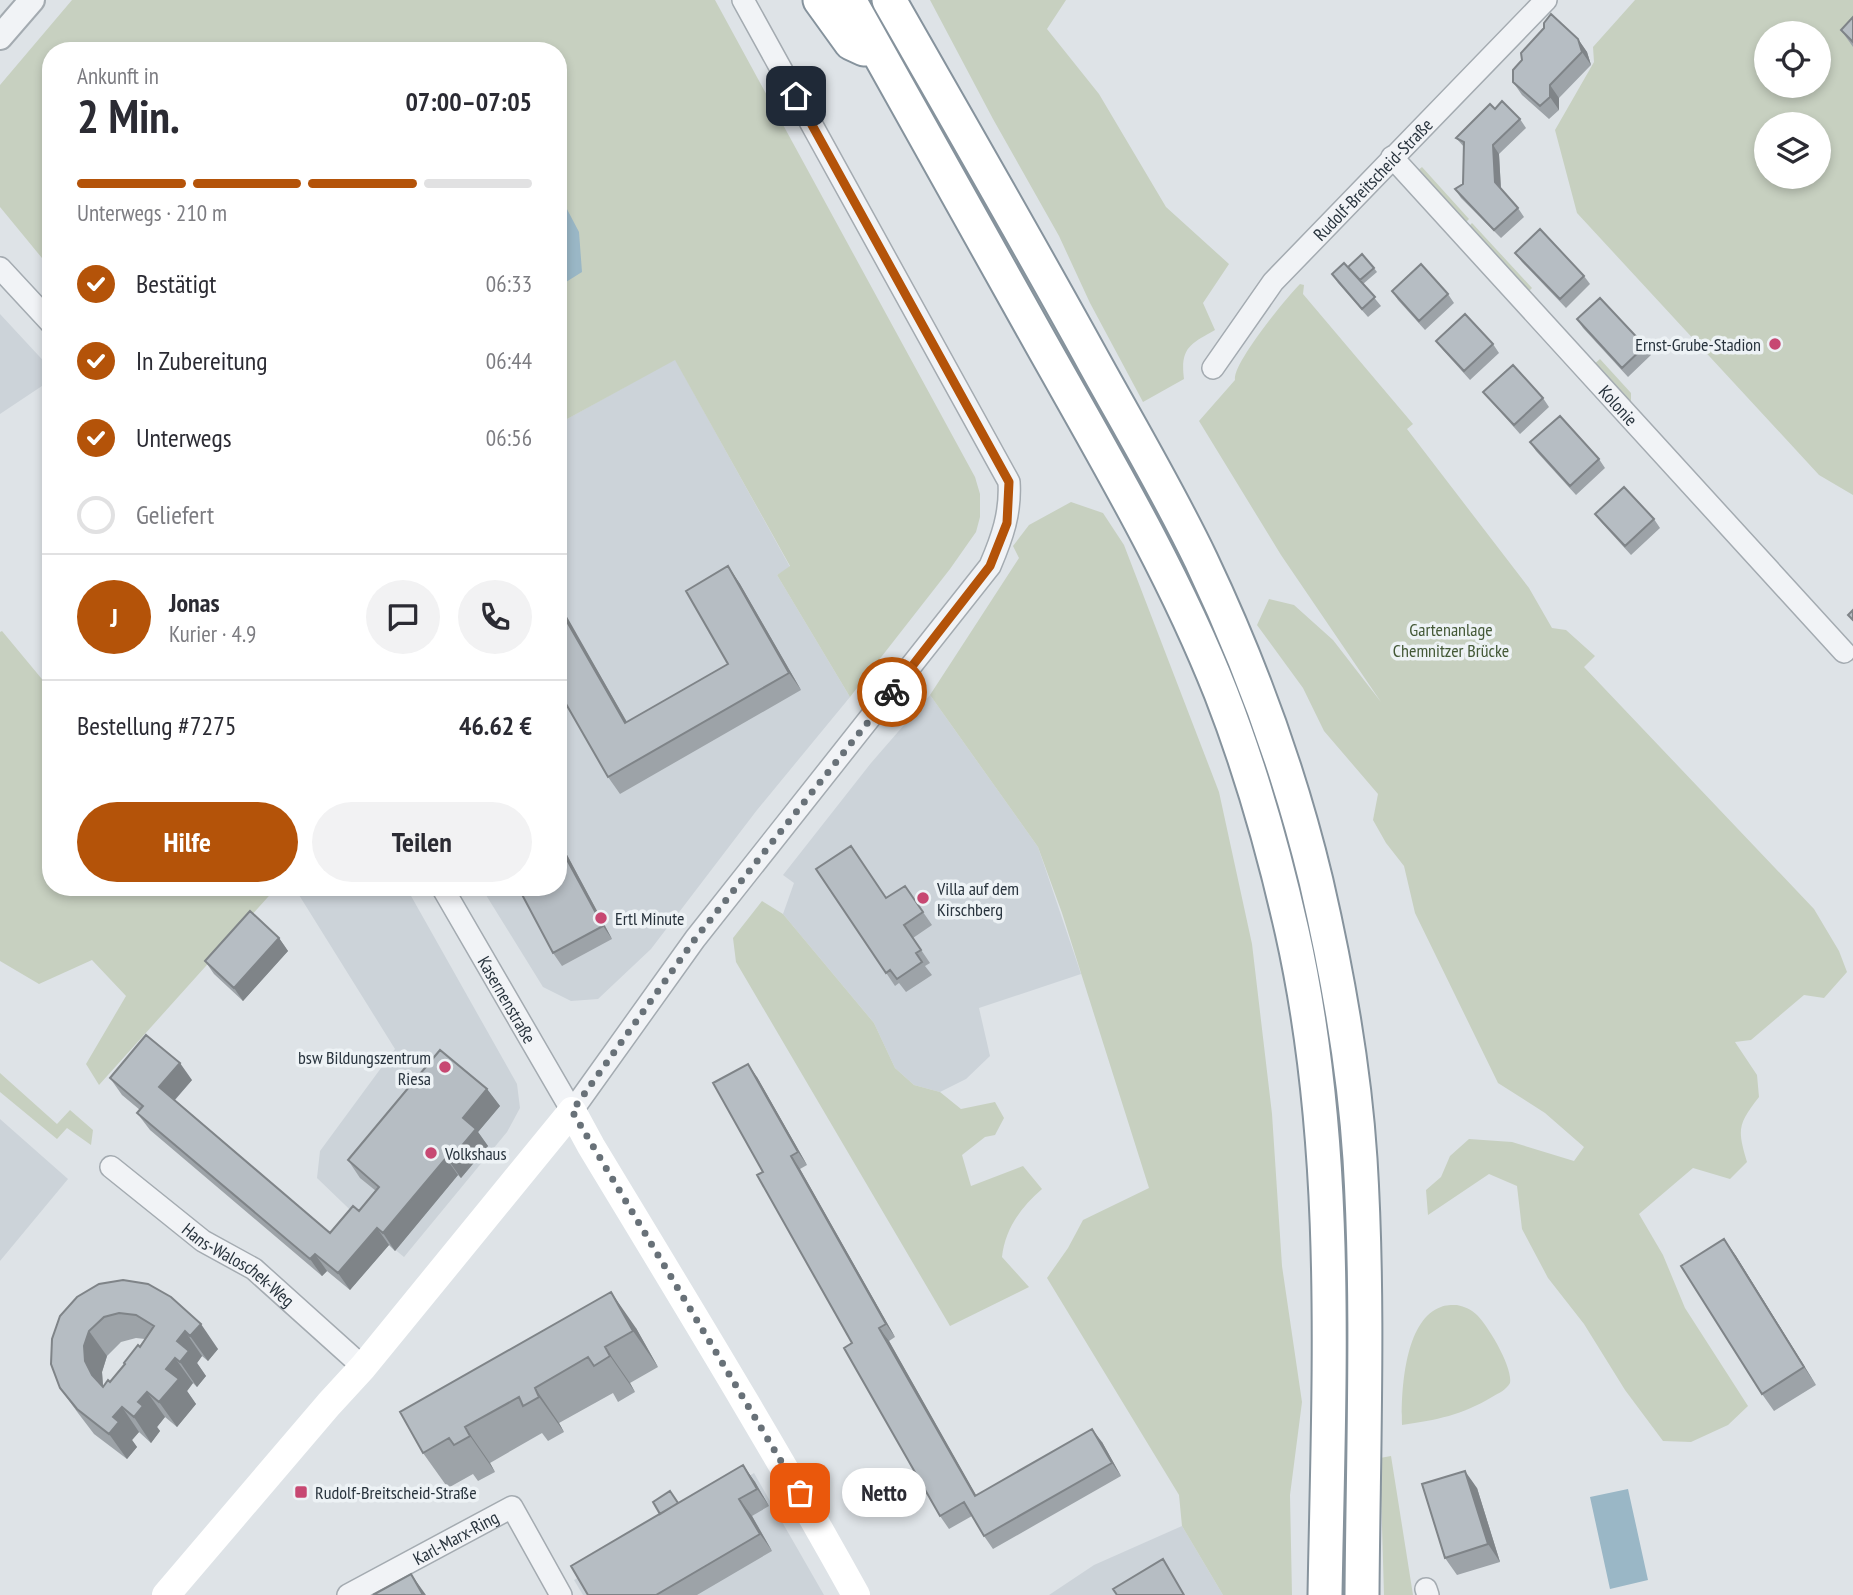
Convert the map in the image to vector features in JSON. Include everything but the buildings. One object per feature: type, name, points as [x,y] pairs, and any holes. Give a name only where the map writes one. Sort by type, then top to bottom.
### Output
[{"type":"highway","points":[[820,0],[851,43],[881,56]]},
{"type":"highway","points":[[849,0],[1109,463],[1167,576],[1220,692],[1269,843],[1292,932],[1301,983],[1321,1112],[1325,1161],[1329,1246],[1325,1595]]},
{"type":"highway","points":[[890,0],[1064,307],[1201,561],[1246,667],[1298,813],[1316,882],[1336,982],[1360,1154],[1363,1228],[1362,1595]]},
{"type":"main road","points":[[166,1595],[328,1404],[363,1367],[572,1111],[735,1382],[856,1595]]},
{"type":"street","points":[[0,37],[32,0]]},
{"type":"street","points":[[572,1111],[695,939],[990,566],[1007,523],[1009,482],[743,0]]},
{"type":"street","name":"Rudolf-Breitscheid-Straße","points":[[1213,369],[1273,282],[1546,0]]},
{"type":"street","name":"Kolonie","points":[[1392,157],[1844,652]]},
{"type":"street","points":[[0,268],[42,313]]},
{"type":"street","name":"Kasernenstraße","points":[[447,896],[572,1111]]},
{"type":"street","name":"Hans-Waloschek-Weg","points":[[111,1167],[203,1241],[254,1269],[363,1367]]},
{"type":"street","name":"Karl-Marx-Ring","points":[[348,1595],[512,1507],[561,1595]]},
{"type":"shaded area","points":[[0,314],[42,359],[42,386],[0,414]]},
{"type":"shaded area","points":[[675,359],[790,567],[777,575],[850,697],[757,810],[651,949],[598,999],[571,1001],[543,987],[487,896],[567,896],[567,419]]},
{"type":"shaded area","name":"Villa auf dem Kirschberg","points":[[930,695],[1038,847],[1081,974],[979,1008],[990,1056],[966,1079],[940,1092],[914,1085],[895,1068],[874,1023],[783,914],[794,883],[783,875],[871,763]]},
{"type":"shaded area","name":"bsw Bildungszentrum Riesa","points":[[300,896],[411,896],[517,1084],[520,1108],[507,1132],[404,1257],[370,1229],[317,1178],[320,1151],[395,1049]]},
{"type":"shaded area","points":[[0,1119],[68,1179],[0,1261]]},
{"type":"shaded area","points":[[754,1473],[824,1595],[583,1595],[574,1580]]},
{"type":"shaded area","points":[[1182,1526],[1223,1595],[1049,1595],[1094,1565]]},
{"type":"green space","points":[[72,0],[715,0],[975,477],[980,494],[980,517],[976,532],[850,697],[777,575],[790,566],[675,360],[567,419],[567,42],[42,42],[42,258],[0,207],[0,85]]},
{"type":"green space","points":[[862,0],[876,0],[1124,434],[1237,676],[1294,854],[1335,1040],[1351,1248],[1349,1595],[1337,1595],[1341,1247],[1247,731]]},
{"type":"green space","points":[[930,0],[1066,0],[1047,29],[1099,94],[1166,207],[1229,264],[1203,303],[1215,330],[1193,343],[1185,354],[1184,379],[1143,402],[1090,303],[1059,236]]},
{"type":"green space","name":"Ernst-Grube-Stadion","points":[[1635,0],[1853,0],[1853,495],[1819,475],[1577,213],[1555,130],[1594,62],[1593,47]]},
{"type":"green space","points":[[1422,167],[1469,219],[1464,224],[1416,172]]},
{"type":"green space","points":[[1472,223],[1532,288],[1527,293],[1467,228]]},
{"type":"green space","name":"Gartenanlage Chemnitzer Brücke","points":[[1300,284],[1304,285],[1303,294],[1413,424],[1407,429],[1529,588],[1552,628],[1566,630],[1595,656],[1584,667],[1814,909],[1839,951],[1847,972],[1824,998],[1804,995],[1751,1040],[1735,1042],[1757,1075],[1759,1097],[1741,1127],[1747,1162],[1730,1179],[1693,1168],[1639,1214],[1663,1255],[1685,1308],[1748,1406],[1728,1425],[1691,1442],[1663,1441],[1625,1390],[1584,1324],[1548,1278],[1522,1229],[1517,1186],[1489,1174],[1428,1215],[1426,1190],[1441,1177],[1450,1156],[1469,1139],[1512,1142],[1574,1161],[1584,1147],[1545,1113],[1498,1083],[1415,913],[1404,866],[1373,820],[1378,794],[1324,731],[1303,688],[1257,625],[1269,599],[1294,605],[1333,640],[1381,702],[1281,555],[1199,421],[1235,380],[1236,372],[1251,346],[1272,316]]},
{"type":"green space","points":[[1600,359],[1631,393],[1631,409],[1592,366]]},
{"type":"green space","points":[[1071,502],[1103,513],[1124,545],[1219,792],[1252,944],[1272,1114],[1282,1266],[1302,1402],[1290,1495],[1292,1595],[1223,1595],[1182,1526],[1179,1495],[1047,1278],[1083,1220],[1149,1188],[1062,913],[1038,847],[930,695],[1019,558],[1013,546],[1029,525]]},
{"type":"green space","points":[[2,631],[42,679],[42,896],[269,896],[99,1085],[86,1064],[126,996],[92,960],[39,984],[0,961]]},
{"type":"green space","points":[[762,901],[783,914],[874,1023],[895,1068],[914,1085],[940,1092],[961,1109],[995,1102],[1004,1118],[995,1135],[985,1137],[962,1155],[971,1186],[1023,1166],[1042,1189],[1015,1219],[1002,1257],[1029,1287],[950,1326],[736,962],[733,938]]},
{"type":"green space","points":[[0,1073],[57,1124],[70,1110],[93,1130],[91,1145],[67,1128],[57,1139],[0,1092]]},
{"type":"green space","points":[[1457,1305],[1472,1311],[1487,1328],[1504,1357],[1510,1383],[1500,1393],[1460,1412],[1402,1425],[1402,1395],[1407,1359],[1419,1326],[1429,1314],[1443,1306]]},
{"type":"green space","points":[[1391,1456],[1413,1595],[1384,1595],[1380,1458]]},
{"type":"water","points":[[567,209],[579,232],[582,272],[567,281]]},
{"type":"water","points":[[1628,1489],[1648,1580],[1610,1589],[1590,1497]]},
{"type":"way so far","points":[[800,1493],[572,1111],[695,939],[892,692]]},
{"type":"place","name":"Ernst-Grube-Stadion","points":[[1775,344]]},
{"type":"place","name":"Villa auf dem Kirschberg","points":[[923,898]]},
{"type":"place","name":"Ertl Minute","points":[[601,918]]},
{"type":"place","name":"bsw Bildungszentrum Riesa","points":[[445,1067]]},
{"type":"place","name":"Volkshaus","points":[[431,1153]]},
{"type":"place","name":"Rudolf-Breitscheid-Straße","points":[[301,1492]]},
{"type":"place","name":"Netto","points":[[800,1493]]},
{"type":"route","points":[[796,96],[1009,482],[1007,523],[990,566],[892,692]]}]
